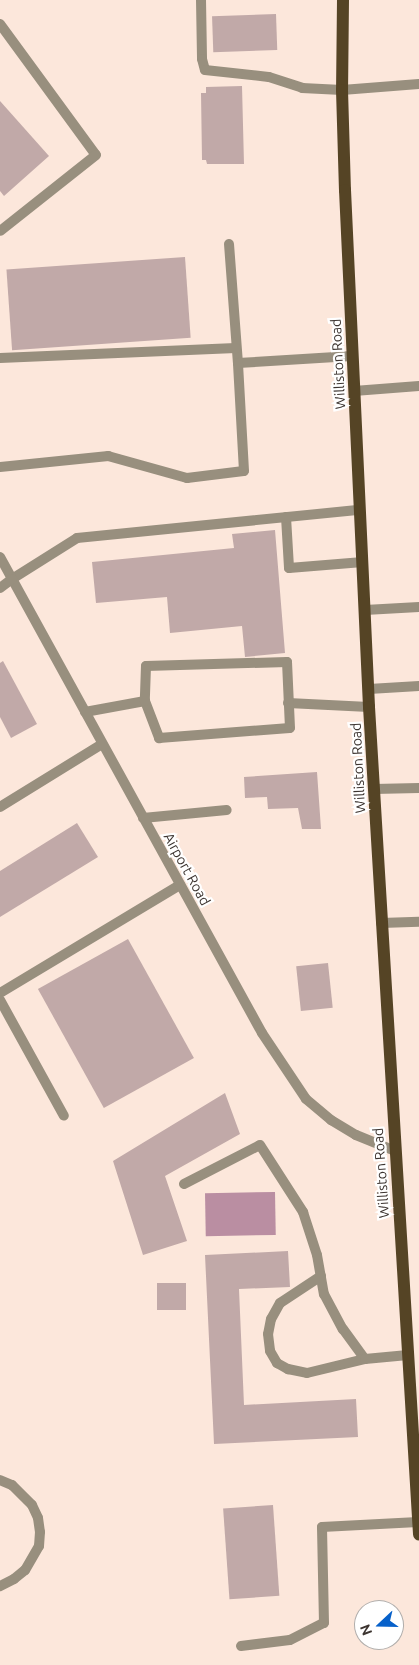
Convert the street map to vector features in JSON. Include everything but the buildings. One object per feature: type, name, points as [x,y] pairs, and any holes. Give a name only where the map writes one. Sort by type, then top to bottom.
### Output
[{"type":"main road","name":"Williston Road","points":[[343,0],[342,90],[352,356],[369,707],[408,1355],[417,1456],[419,1528]]},
{"type":"street","points":[[201,0],[202,59],[205,70],[269,77],[302,88],[342,90],[419,84]]},
{"type":"street","points":[[0,24],[96,155],[0,231]]},
{"type":"street","points":[[0,467],[108,456],[187,478],[244,471],[238,363],[228,244]]},
{"type":"street","points":[[0,358],[236,348]]},
{"type":"street","points":[[238,363],[352,356]]},
{"type":"street","points":[[354,391],[419,386]]},
{"type":"street","points":[[0,588],[77,538],[360,510]]},
{"type":"street","points":[[286,517],[289,568],[363,562]]},
{"type":"street","name":"Airport Road","points":[[0,557],[262,1033],[306,1099],[331,1120],[356,1135],[395,1151]]},
{"type":"street","points":[[365,610],[419,607]]},
{"type":"street","points":[[287,662],[290,728],[159,738],[145,701],[146,666],[287,662]]},
{"type":"street","points":[[369,689],[419,686]]},
{"type":"street","points":[[85,712],[145,701]]},
{"type":"street","points":[[288,703],[369,707]]},
{"type":"street","points":[[0,807],[102,744]]},
{"type":"street","points":[[374,789],[419,788]]},
{"type":"street","points":[[143,818],[227,810]]},
{"type":"street","points":[[0,993],[180,884]]},
{"type":"street","points":[[381,923],[419,922]]},
{"type":"street","points":[[0,1000],[64,1116]]},
{"type":"street","points":[[184,1184],[260,1145],[303,1212],[317,1255],[324,1294],[343,1329],[365,1359]]},
{"type":"street","points":[[321,1276],[280,1303],[272,1319],[268,1334],[270,1351],[276,1363],[288,1369],[307,1373],[365,1359],[408,1355]]},
{"type":"street","points":[[0,1480],[12,1485],[32,1505],[38,1518],[40,1532],[38,1546],[25,1570],[14,1579],[0,1586]]},
{"type":"street","points":[[241,1646],[290,1640],[324,1623],[322,1527],[419,1528]]},
{"type":"shaded area","points":[[275,1192],[276,1235],[206,1236],[205,1193]]}]
